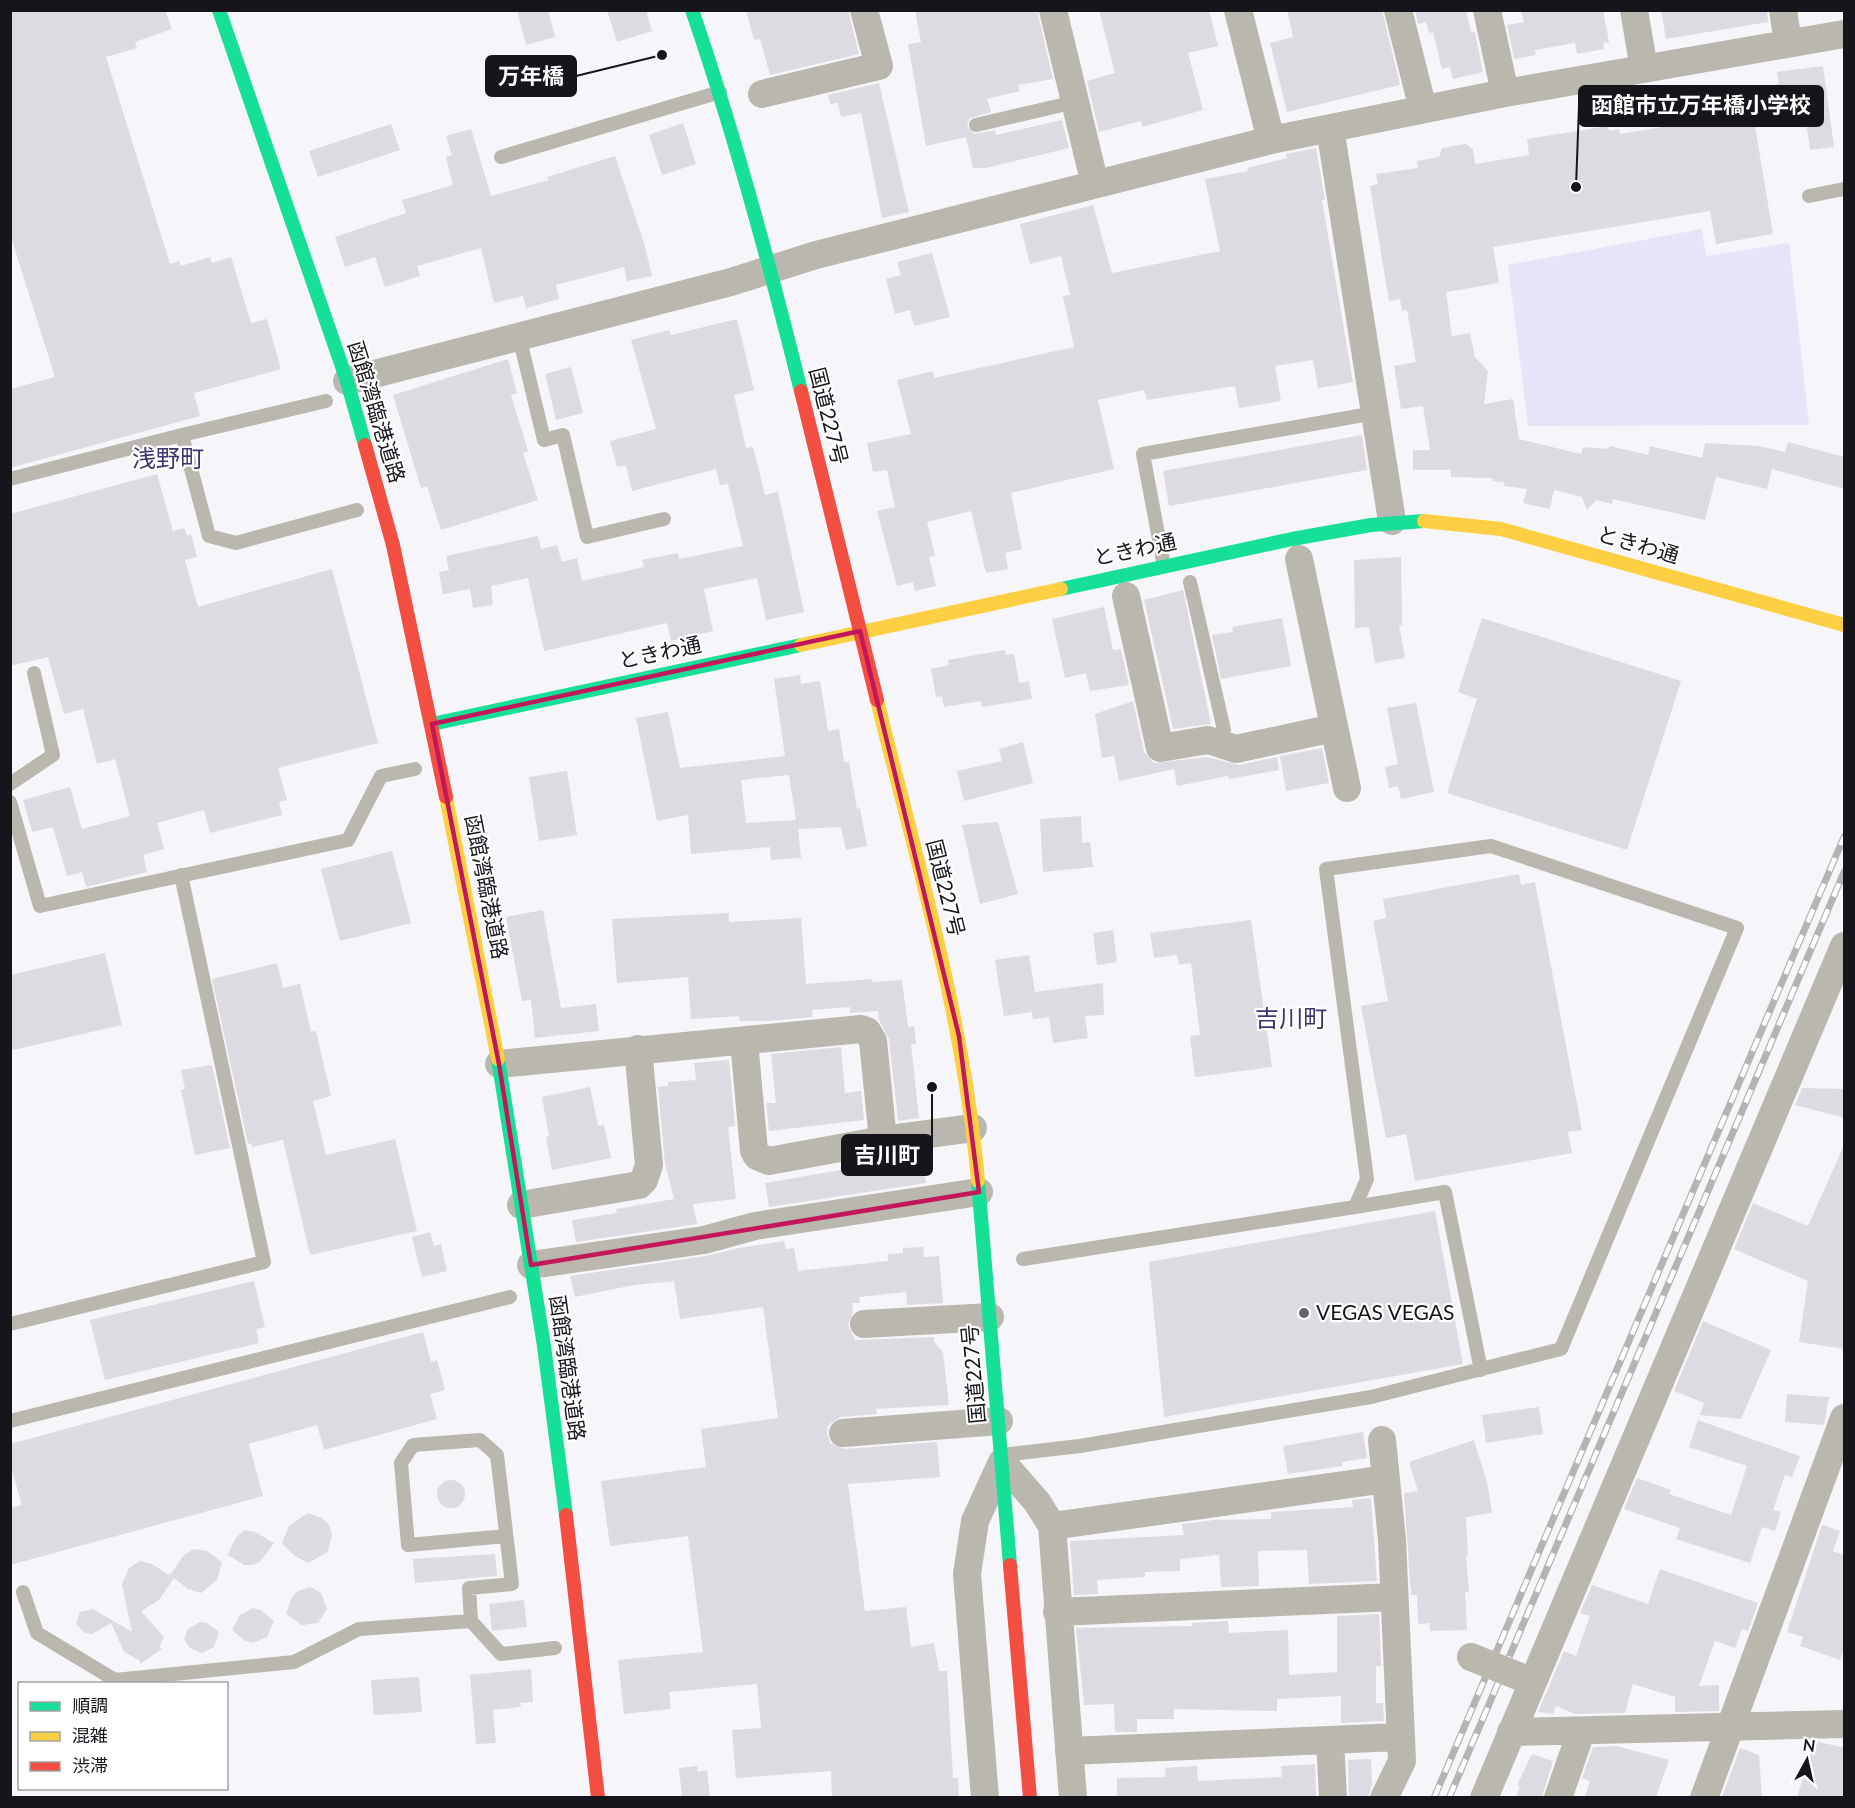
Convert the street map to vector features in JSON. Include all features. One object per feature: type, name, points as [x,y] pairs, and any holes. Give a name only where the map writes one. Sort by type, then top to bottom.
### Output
[{"type":"main road","name":"函館湾臨港道路","points":[[219,10],[347,381],[393,545],[432,724],[499,1064],[531,1265],[573,1569],[598,1797]]},
{"type":"main road","name":"国道227号","points":[[692,10],[720,92],[771,269],[959,1036],[973,1128],[979,1192],[1030,1797]]},
{"type":"main road","name":"ときわ通","points":[[432,724],[1292,538],[1392,521],[1449,520],[1501,529],[1845,625]]},
{"type":"street","points":[[762,94],[879,66],[864,10]]},
{"type":"street","points":[[1053,10],[1091,168]]},
{"type":"street","points":[[1238,10],[1271,140]]},
{"type":"street","points":[[1398,10],[1423,109]]},
{"type":"street","points":[[1487,10],[1505,93]]},
{"type":"street","points":[[1634,10],[1644,69]]},
{"type":"street","points":[[1783,10],[1788,43]]},
{"type":"street","points":[[347,381],[731,282],[816,255],[1271,140],[1505,93],[1845,34]]},
{"type":"street","points":[[1330,128],[1392,521]]},
{"type":"street","points":[[1299,559],[1347,788]]},
{"type":"street","points":[[1126,596],[1160,748],[1208,740],[1236,749],[1334,728]]},
{"type":"street","points":[[1484,1797],[1845,946]]},
{"type":"street","points":[[499,1064],[861,1029],[867,1031],[873,1041],[883,1140]]},
{"type":"street","points":[[744,1041],[754,1151],[757,1156],[769,1161],[883,1140],[973,1128]]},
{"type":"street","points":[[521,1205],[639,1185],[644,1180],[649,1165],[638,1049]]},
{"type":"street","points":[[531,1265],[704,1240],[755,1226],[979,1192]]},
{"type":"street","points":[[864,1324],[990,1317]]},
{"type":"street","points":[[1704,1797],[1845,1418]]},
{"type":"street","points":[[843,1433],[999,1421]]},
{"type":"street","points":[[1382,1440],[1394,1596],[1399,1737],[1402,1761],[1384,1797]]},
{"type":"street","points":[[985,1797],[967,1574],[975,1521],[1002,1458],[1053,1526],[1057,1612],[1073,1797]]},
{"type":"street","points":[[1053,1526],[1386,1479]]},
{"type":"street","points":[[1057,1612],[1394,1596]]},
{"type":"street","points":[[1471,1657],[1518,1676]]},
{"type":"street","points":[[1510,1732],[1845,1724]]},
{"type":"street","points":[[1558,1797],[1581,1732]]},
{"type":"street","points":[[1069,1751],[1399,1737]]},
{"type":"street","points":[[1330,1740],[1333,1797]]},
{"type":"lane","points":[[501,158],[720,92]]},
{"type":"lane","points":[[976,125],[1075,102]]},
{"type":"lane","points":[[1809,196],[1845,189]]},
{"type":"lane","points":[[519,336],[544,440],[563,435],[587,537],[664,519]]},
{"type":"lane","points":[[10,480],[182,435],[326,401]]},
{"type":"lane","points":[[1164,566],[1143,454],[1375,413]]},
{"type":"lane","points":[[182,435],[209,536],[236,543],[357,510]]},
{"type":"lane","points":[[1190,582],[1224,730],[1221,744]]},
{"type":"lane","points":[[10,784],[53,755],[34,672]]},
{"type":"lane","points":[[10,802],[40,906],[348,840],[381,776],[415,769]]},
{"type":"lane","points":[[1002,1458],[1371,1397],[1561,1349],[1737,928],[1491,846],[1326,869],[1367,1179],[1355,1207]]},
{"type":"lane","points":[[10,1324],[264,1262],[181,875]]},
{"type":"lane","points":[[1023,1259],[1445,1192],[1481,1370]]},
{"type":"lane","points":[[10,1421],[510,1297]]},
{"type":"lane","points":[[506,1536],[408,1545],[401,1463],[413,1445],[480,1440],[497,1455],[512,1584],[469,1588],[471,1621],[501,1654],[555,1648]]},
{"type":"lane","points":[[23,1592],[37,1633],[115,1680],[294,1662],[360,1629],[471,1621]]},
{"type":"highlighted area","points":[[860,631],[959,1036],[979,1192],[531,1265],[499,1064],[432,724]]},
{"type":"shaded area","points":[[1702,229],[1706,256],[1789,243],[1809,425],[1528,426],[1508,265]]},
{"type":"building","points":[[10,10],[165,10],[172,29],[135,42],[137,48],[106,57],[170,264],[179,261],[181,266],[210,257],[212,263],[231,257],[251,323],[267,319],[281,369],[194,393],[200,416],[10,468],[10,389],[55,377],[10,234]]},
{"type":"building","points":[[517,10],[548,10],[555,37],[526,45]]},
{"type":"building","points":[[607,10],[646,10],[652,31],[617,42]]},
{"type":"building","points":[[746,10],[848,10],[859,54],[770,75],[760,39],[754,40]]},
{"type":"building","points":[[915,10],[1037,10],[1053,79],[1018,85],[1020,91],[987,99],[991,112],[970,118],[967,126],[974,134],[995,130],[996,135],[1062,120],[1069,148],[986,168],[973,168],[966,137],[926,146],[908,44],[921,42]]},
{"type":"building","points":[[1099,10],[1209,10],[1218,46],[1188,53],[1203,110],[1142,127],[1141,121],[1099,132],[1087,81],[1115,73]]},
{"type":"building","points":[[1287,10],[1382,10],[1400,85],[1287,112],[1270,43],[1293,37]]},
{"type":"building","points":[[1415,10],[1466,10],[1471,32],[1475,32],[1483,72],[1453,79],[1450,67],[1442,69],[1433,32],[1429,33],[1426,22],[1418,24]]},
{"type":"building","points":[[1521,10],[1603,10],[1609,42],[1603,43],[1604,49],[1577,54],[1575,43],[1535,50],[1536,55],[1514,59],[1507,25],[1524,22]]},
{"type":"building","points":[[1661,10],[1767,10],[1768,22],[1666,39]]},
{"type":"building","points":[[1823,66],[1834,147],[1810,150],[1804,107],[1753,114],[1773,234],[1716,244],[1710,211],[1493,247],[1499,283],[1446,292],[1452,336],[1470,333],[1475,357],[1488,371],[1484,404],[1513,399],[1519,439],[1581,454],[1583,447],[1609,449],[1610,446],[1648,455],[1650,446],[1702,458],[1705,443],[1759,446],[1785,452],[1788,442],[1845,457],[1845,489],[1772,469],[1767,489],[1716,477],[1705,520],[1613,499],[1612,504],[1596,500],[1587,510],[1582,497],[1554,490],[1550,509],[1523,503],[1527,489],[1504,486],[1504,482],[1492,481],[1493,478],[1451,477],[1451,470],[1413,470],[1413,450],[1430,450],[1423,406],[1401,409],[1394,366],[1416,362],[1407,310],[1402,311],[1400,299],[1389,301],[1370,186],[1378,184],[1376,174],[1418,168],[1417,161],[1439,157],[1442,148],[1466,144],[1473,149],[1475,164],[1529,155],[1527,139],[1608,126],[1609,131],[1619,129],[1620,134],[1694,122],[1690,101],[1779,84],[1777,72]]},
{"type":"building","points":[[879,83],[909,212],[882,218],[861,113],[841,117],[838,103],[830,104],[828,95]]},
{"type":"building","points":[[683,123],[696,164],[662,175],[649,135]]},
{"type":"building","points":[[391,124],[400,150],[318,177],[309,151]]},
{"type":"building","points":[[471,129],[491,196],[549,180],[547,177],[615,156],[644,243],[652,276],[627,281],[624,267],[556,285],[559,299],[526,308],[523,296],[494,303],[481,248],[417,266],[420,276],[385,287],[375,257],[345,267],[335,237],[406,213],[402,200],[453,185],[446,157],[452,155],[446,136]]},
{"type":"building","points":[[1316,148],[1325,200],[1322,200],[1353,382],[1318,388],[1313,360],[1275,366],[1281,401],[1239,408],[1235,386],[1147,400],[1144,390],[1098,400],[1114,469],[1011,493],[1022,549],[1005,553],[1008,569],[986,573],[971,511],[927,522],[935,556],[929,557],[936,586],[915,591],[913,582],[897,586],[877,511],[895,507],[887,470],[873,472],[867,443],[911,434],[897,380],[933,371],[934,378],[1074,347],[1063,296],[1070,295],[1061,256],[1030,264],[1020,224],[1093,205],[1112,273],[1220,251],[1205,179],[1248,171],[1247,168],[1287,158],[1286,154]]},
{"type":"building","points":[[932,253],[950,317],[914,326],[910,310],[895,314],[886,279],[901,275],[897,262]]},
{"type":"building","points":[[737,319],[754,390],[734,395],[746,448],[753,447],[765,495],[778,492],[804,612],[766,620],[757,578],[704,589],[713,631],[671,641],[667,623],[544,651],[528,578],[491,586],[493,605],[473,608],[470,589],[443,594],[439,572],[449,570],[446,556],[538,536],[541,549],[557,545],[562,562],[577,558],[582,581],[644,567],[642,560],[678,553],[679,559],[743,546],[728,484],[720,485],[716,469],[632,491],[626,465],[617,467],[610,441],[656,429],[631,340],[669,330],[671,335]]},
{"type":"building","points":[[508,359],[517,393],[511,395],[528,451],[523,453],[538,500],[441,530],[427,486],[421,488],[393,395]]},
{"type":"building","points":[[571,367],[583,413],[556,420],[545,374]]},
{"type":"building","points":[[1362,435],[1367,470],[1169,506],[1163,471]]},
{"type":"building","points":[[157,474],[173,531],[184,528],[187,536],[191,534],[197,557],[185,560],[198,607],[332,569],[378,743],[278,768],[287,800],[279,802],[282,815],[210,833],[204,810],[157,823],[164,849],[143,855],[147,872],[86,887],[82,872],[67,876],[53,827],[32,832],[23,800],[70,787],[82,829],[130,816],[115,759],[97,764],[83,709],[64,714],[48,657],[10,666],[10,514]]},
{"type":"building","points":[[1401,557],[1402,625],[1399,625],[1405,658],[1375,663],[1369,627],[1355,628],[1354,560]]},
{"type":"building","points":[[1183,590],[1211,724],[1173,729],[1144,600]]},
{"type":"building","points":[[1104,607],[1113,650],[1121,649],[1129,685],[1090,691],[1086,673],[1065,678],[1052,619]]},
{"type":"building","points":[[1282,618],[1291,666],[1221,679],[1212,635],[1233,632],[1232,627]]},
{"type":"building","points":[[1482,618],[1681,681],[1627,850],[1447,793],[1477,699],[1458,692]]},
{"type":"building","points":[[1005,650],[1006,655],[1014,654],[1019,683],[1029,681],[1032,699],[982,707],[981,701],[944,707],[942,696],[936,697],[931,669],[949,665],[948,660]]},
{"type":"building","points":[[800,675],[801,684],[820,681],[828,731],[839,729],[844,762],[849,762],[857,809],[860,808],[867,846],[846,850],[841,827],[798,829],[801,858],[771,860],[770,847],[691,854],[688,815],[657,821],[636,718],[668,712],[680,768],[785,756],[774,679]],"holes":[[[789,775],[796,820],[746,823],[741,780]]]},
{"type":"building","points":[[1133,701],[1144,752],[1154,763],[1207,757],[1239,765],[1277,757],[1279,770],[1229,779],[1228,776],[1177,786],[1174,769],[1119,781],[1114,756],[1102,758],[1095,714]]},
{"type":"building","points":[[1416,703],[1434,792],[1401,799],[1398,786],[1389,788],[1385,767],[1398,764],[1387,708]]},
{"type":"building","points":[[1023,742],[1033,783],[964,801],[957,771],[1002,761],[999,749]]},
{"type":"building","points":[[1322,748],[1329,783],[1286,791],[1280,756]]},
{"type":"building","points":[[567,771],[577,835],[539,841],[529,777]]},
{"type":"building","points":[[1081,816],[1082,843],[1090,842],[1093,867],[1043,872],[1040,819]]},
{"type":"building","points":[[998,822],[1018,894],[980,904],[962,825]]},
{"type":"building","points":[[392,851],[411,923],[340,941],[321,869]]},
{"type":"building","points":[[1519,874],[1521,885],[1535,882],[1582,1130],[1568,1132],[1572,1153],[1415,1181],[1406,1134],[1386,1138],[1361,1006],[1388,1001],[1373,921],[1386,918],[1383,899]]},
{"type":"building","points":[[543,910],[561,1008],[596,1004],[599,1031],[535,1038],[531,1000],[522,1001],[506,917]]},
{"type":"building","points":[[729,913],[729,922],[801,918],[806,984],[872,979],[872,982],[902,980],[908,1027],[914,1026],[916,1044],[911,1044],[919,1118],[898,1121],[889,1039],[879,1020],[878,1011],[850,1013],[850,1007],[812,1010],[813,1017],[768,1021],[740,1021],[739,1016],[691,1019],[688,977],[617,983],[612,919]]},
{"type":"building","points":[[1251,920],[1272,1067],[1195,1077],[1190,1036],[1200,1035],[1191,963],[1179,965],[1177,955],[1154,958],[1150,933]]},
{"type":"building","points":[[1113,930],[1117,962],[1097,965],[1093,933]]},
{"type":"building","points":[[105,953],[122,1025],[13,1050],[10,1040],[10,975]]},
{"type":"building","points":[[1029,955],[1035,992],[1103,983],[1104,1015],[1085,1016],[1088,1038],[1053,1043],[1049,1017],[1033,1019],[1032,1012],[1004,1016],[995,960]]},
{"type":"building","points":[[277,963],[283,988],[300,984],[311,1032],[316,1031],[331,1096],[313,1101],[326,1155],[395,1139],[417,1231],[310,1255],[283,1140],[252,1147],[251,1143],[248,1144],[212,979]]},
{"type":"building","points":[[841,1047],[845,1093],[861,1091],[864,1120],[769,1131],[766,1103],[776,1103],[771,1054]]},
{"type":"building","points":[[729,1060],[735,1126],[728,1127],[736,1199],[693,1204],[697,1224],[576,1242],[572,1220],[617,1213],[616,1209],[674,1199],[665,1164],[658,1087],[668,1086],[668,1082],[696,1080],[694,1063]]},
{"type":"building","points":[[212,1065],[230,1148],[195,1155],[181,1090],[185,1089],[181,1070]]},
{"type":"building","points":[[590,1087],[598,1126],[604,1125],[611,1158],[552,1170],[542,1097]]},
{"type":"building","points":[[1802,1088],[1845,1089],[1845,1118],[1795,1105]]},
{"type":"building","points":[[1845,1143],[1845,1349],[1799,1342],[1808,1281],[1734,1249],[1753,1203],[1808,1226]]},
{"type":"building","points":[[922,1156],[926,1183],[769,1207],[765,1183]]},
{"type":"building","name":"VEGAS VEGAS","points":[[1435,1211],[1463,1364],[1164,1417],[1149,1262]]},
{"type":"building","points":[[430,1232],[434,1246],[441,1244],[447,1271],[422,1277],[412,1237]]},
{"type":"building","points":[[784,1241],[786,1249],[794,1248],[798,1271],[888,1261],[888,1254],[903,1253],[903,1248],[923,1247],[924,1257],[939,1256],[943,1303],[907,1305],[906,1292],[859,1297],[860,1303],[852,1303],[853,1312],[848,1325],[855,1340],[934,1337],[934,1342],[943,1352],[949,1405],[876,1409],[877,1414],[841,1417],[828,1425],[827,1434],[830,1443],[844,1449],[937,1442],[940,1477],[848,1484],[865,1611],[906,1607],[911,1647],[934,1643],[939,1671],[947,1671],[953,1778],[958,1778],[959,1797],[832,1797],[831,1771],[736,1778],[732,1730],[761,1728],[757,1684],[669,1692],[671,1709],[624,1714],[618,1660],[703,1652],[688,1536],[610,1546],[601,1481],[706,1467],[701,1429],[778,1418],[763,1307],[680,1319],[674,1281],[634,1285],[575,1297],[570,1276],[706,1256]]},
{"type":"building","points":[[254,1281],[265,1327],[256,1329],[259,1343],[105,1380],[90,1320]]},
{"type":"building","points":[[1703,1321],[1771,1350],[1741,1419],[1700,1415],[1704,1403],[1674,1391]]},
{"type":"building","points":[[423,1332],[431,1362],[437,1360],[445,1390],[430,1394],[437,1419],[324,1450],[317,1425],[249,1444],[263,1496],[10,1565],[10,1508],[22,1505],[10,1464],[10,1444]]},
{"type":"building","points":[[1787,1394],[1829,1397],[1824,1425],[1785,1422]]},
{"type":"building","points":[[1539,1407],[1543,1434],[1486,1443],[1482,1415]]},
{"type":"building","points":[[1698,1420],[1800,1456],[1792,1477],[1785,1475],[1773,1510],[1781,1512],[1775,1531],[1762,1527],[1750,1563],[1676,1539],[1680,1528],[1624,1509],[1637,1478],[1671,1490],[1669,1494],[1731,1515],[1747,1466],[1689,1447]]},
{"type":"building","points":[[1363,1432],[1367,1458],[1342,1462],[1343,1466],[1288,1474],[1283,1446]]},
{"type":"building","points":[[1474,1440],[1488,1486],[1492,1513],[1466,1517],[1469,1592],[1465,1592],[1467,1630],[1430,1631],[1430,1623],[1418,1624],[1417,1595],[1411,1595],[1404,1493],[1418,1491],[1409,1462]]},
{"type":"building","points":[[451,1480],[461,1484],[465,1494],[461,1504],[451,1508],[441,1504],[437,1494],[441,1484]]},
{"type":"building","points":[[1371,1498],[1377,1581],[1309,1584],[1307,1550],[1258,1551],[1259,1586],[1221,1587],[1219,1555],[1180,1559],[1180,1571],[1145,1572],[1145,1577],[1097,1580],[1098,1594],[1074,1595],[1070,1541],[1184,1535],[1182,1524],[1214,1520],[1271,1519],[1271,1512],[1353,1507],[1352,1500]]},
{"type":"building","points":[[308,1513],[322,1518],[329,1525],[332,1534],[328,1552],[308,1563],[295,1556],[282,1543],[289,1526]]},
{"type":"building","points":[[1822,1525],[1840,1531],[1833,1551],[1845,1555],[1845,1646],[1840,1660],[1800,1646],[1803,1637],[1787,1632]]},
{"type":"building","points":[[244,1530],[255,1532],[274,1543],[260,1562],[252,1565],[244,1565],[228,1555],[235,1539]]},
{"type":"building","points":[[194,1549],[207,1551],[222,1562],[217,1580],[201,1593],[188,1589],[170,1575],[184,1555]]},
{"type":"building","points":[[495,1554],[497,1576],[415,1583],[413,1559]]},
{"type":"building","points":[[140,1561],[152,1564],[174,1578],[159,1600],[141,1611],[164,1637],[159,1647],[162,1649],[140,1664],[139,1660],[124,1652],[111,1623],[92,1634],[85,1633],[76,1624],[80,1612],[93,1609],[132,1632],[122,1584],[129,1568]]},
{"type":"building","points":[[1660,1569],[1758,1603],[1748,1631],[1742,1629],[1735,1648],[1715,1641],[1699,1686],[1719,1685],[1719,1711],[1675,1712],[1675,1697],[1633,1684],[1625,1713],[1575,1714],[1556,1706],[1553,1714],[1538,1712],[1564,1651],[1576,1656],[1590,1616],[1580,1613],[1592,1585],[1648,1604]]},
{"type":"building","points":[[310,1587],[321,1593],[327,1609],[318,1623],[302,1625],[286,1614],[292,1597],[298,1591]]},
{"type":"building","points":[[524,1600],[527,1627],[492,1631],[489,1604]]},
{"type":"building","points":[[253,1608],[261,1610],[274,1621],[267,1637],[253,1643],[245,1641],[232,1630],[240,1615]]},
{"type":"building","points":[[1379,1614],[1381,1666],[1376,1666],[1376,1703],[1383,1703],[1384,1721],[1341,1723],[1341,1696],[1277,1699],[1277,1711],[1174,1709],[1174,1719],[1137,1719],[1137,1732],[1115,1732],[1114,1704],[1084,1705],[1076,1628],[1192,1626],[1192,1623],[1228,1621],[1229,1633],[1288,1630],[1289,1675],[1337,1672],[1337,1616]]},
{"type":"building","points":[[200,1622],[207,1623],[219,1632],[214,1647],[202,1653],[190,1648],[184,1639],[188,1629]]},
{"type":"building","points":[[531,1669],[533,1702],[520,1703],[521,1707],[493,1710],[496,1743],[476,1744],[470,1675]]},
{"type":"building","points":[[419,1677],[422,1712],[374,1715],[371,1680]]},
{"type":"building","points":[[1815,1741],[1845,1748],[1845,1797],[1797,1797]]},
{"type":"building","points":[[1617,1746],[1669,1760],[1656,1797],[1585,1797],[1590,1781],[1582,1778],[1593,1747]]},
{"type":"building","points":[[1740,1748],[1759,1755],[1762,1797],[1722,1797]]},
{"type":"building","points":[[1532,1754],[1553,1761],[1542,1797],[1516,1797],[1520,1786],[1517,1785]]},
{"type":"building","points":[[1371,1759],[1372,1785],[1368,1797],[1349,1797],[1348,1760]]},
{"type":"building","points":[[1315,1764],[1316,1796],[1117,1797],[1117,1778],[1166,1777],[1165,1768],[1197,1766],[1198,1781],[1282,1777],[1281,1766]]},
{"type":"building","points":[[697,1766],[698,1772],[707,1770],[710,1797],[682,1797],[679,1768]]},
{"type":"railway","points":[[1434,1798],[1844,837]]},
{"type":"railway","points":[[1449,1798],[1844,872]]},
{"type":"traffic: fast","points":[[219,10],[347,381],[365,445]]},
{"type":"traffic: fast","points":[[692,10],[751,199],[801,391]]},
{"type":"traffic: fast","points":[[1061,589],[1292,539],[1371,525],[1424,521]]},
{"type":"traffic: fast","points":[[432,724],[801,645]]},
{"type":"traffic: fast","points":[[498,1059],[544,1346],[566,1515]]},
{"type":"traffic: fast","points":[[978,1181],[1010,1565]]},
{"type":"traffic: slow","points":[[1424,521],[1501,529],[1844,625]]},
{"type":"traffic: slow","points":[[801,645],[1061,589]]},
{"type":"traffic: slow","points":[[877,700],[950,999],[962,1059],[978,1181]]},
{"type":"traffic: slow","points":[[446,797],[498,1059]]},
{"type":"traffic: jam","points":[[801,391],[877,700]]},
{"type":"traffic: jam","points":[[365,445],[393,545],[446,797]]},
{"type":"traffic: jam","points":[[566,1515],[598,1798]]},
{"type":"traffic: jam","points":[[1010,1565],[1030,1798]]},
{"type":"place","name":"万年橋","points":[[662,55]]},
{"type":"place","name":"函館市立万年橋小学校","points":[[1576,187]]},
{"type":"place","name":"吉川町","points":[[932,1087]]},
{"type":"place","name":"VEGAS VEGAS","points":[[1304,1313]]},
{"type":"district","name":"浅野町","points":[[168,459]]},
{"type":"district","name":"吉川町","points":[[1291,1019]]}]
